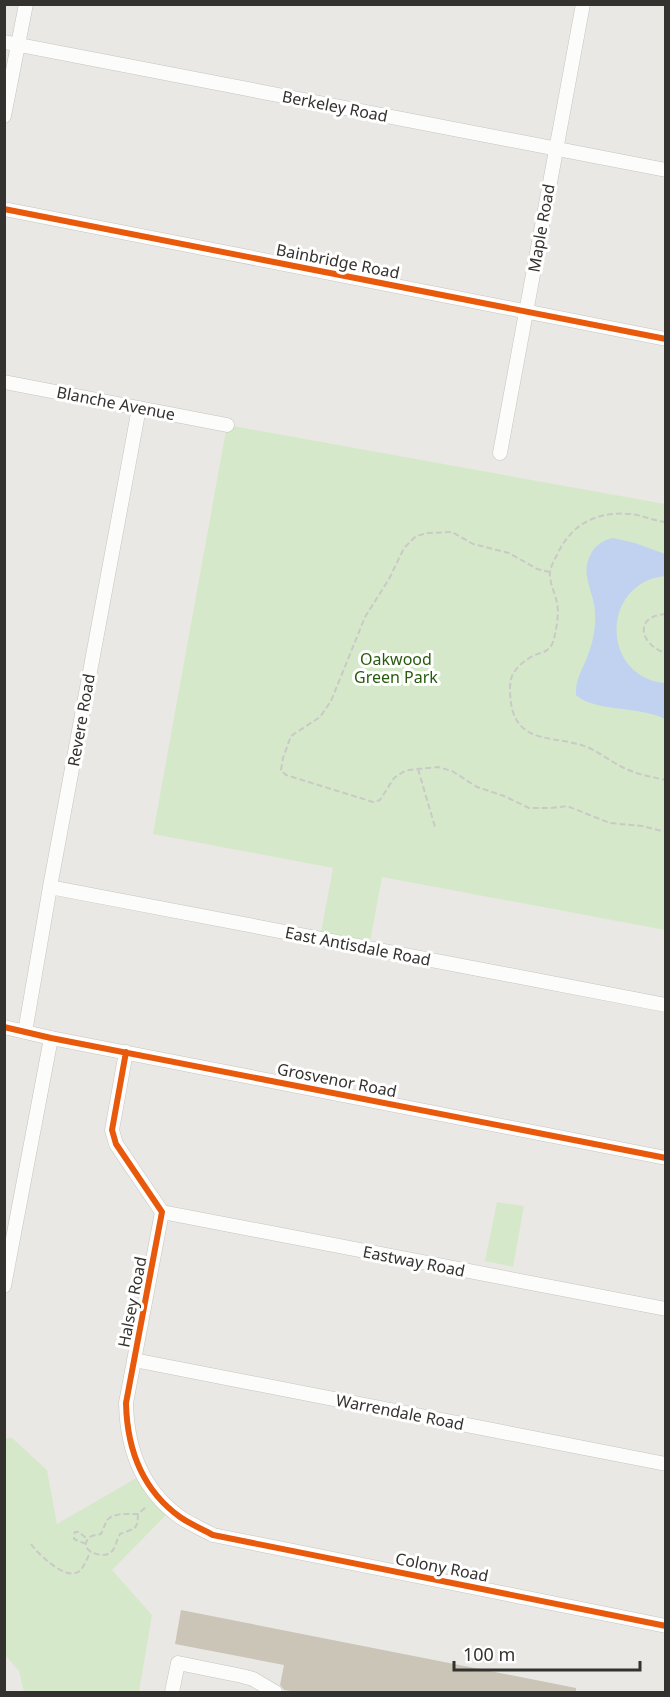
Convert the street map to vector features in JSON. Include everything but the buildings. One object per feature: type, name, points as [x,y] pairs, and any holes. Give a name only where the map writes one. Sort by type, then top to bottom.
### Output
[{"type":"street","points":[[4,116],[11,43],[26,4]]},
{"type":"street","name":"Maple Road","points":[[500,453],[583,4]]},
{"type":"street","name":"Berkeley Road","points":[[11,43],[666,170]]},
{"type":"street","name":"Bainbridge Road","points":[[4,209],[666,339]]},
{"type":"street","name":"Blanche Avenue","points":[[4,382],[227,425]]},
{"type":"street","name":"Revere Road","points":[[26,1032],[50,887],[139,408]]},
{"type":"street","name":"East Antisdale Road","points":[[50,887],[666,1005]]},
{"type":"street","name":"Grosvenor Road","points":[[4,1027],[666,1158]]},
{"type":"street","points":[[4,1286],[51,1038]]},
{"type":"street","points":[[126,1052],[112,1130],[116,1144],[162,1212]]},
{"type":"street","name":"Eastway Road","points":[[162,1212],[666,1309]]},
{"type":"street","name":"Halsey Road","points":[[162,1212],[126,1403],[127,1426],[137,1462],[147,1483],[180,1517],[213,1535]]},
{"type":"street","name":"Warrendale Road","points":[[134,1360],[666,1464]]},
{"type":"street","name":"Colony Road","points":[[213,1535],[666,1626]]},
{"type":"street","points":[[172,1692],[178,1663],[253,1679],[275,1692]]},
{"type":"path","points":[[666,522],[622,513],[588,520],[575,529],[561,546],[550,572],[557,604],[555,634],[550,648],[525,661],[515,671],[510,684],[513,714],[519,724],[539,738],[587,747],[630,771],[666,780]]},
{"type":"path","points":[[550,572],[537,569],[509,553],[473,544],[452,532],[416,536],[400,554],[389,579],[365,617],[326,710],[320,717],[291,736],[281,766],[283,773],[374,802],[380,800],[398,775],[409,770],[438,767],[452,771],[477,787],[529,808],[567,806],[610,823],[666,831]]},
{"type":"path","points":[[666,614],[652,616],[647,620],[644,628],[648,642],[666,653]]},
{"type":"path","points":[[418,769],[435,827]]},
{"type":"path","points":[[87,1539],[101,1534],[107,1520],[112,1516],[138,1514],[147,1506]]},
{"type":"path","points":[[87,1539],[88,1550],[101,1555],[108,1554],[112,1551],[120,1534],[137,1526],[138,1514]]},
{"type":"path","points":[[86,1544],[74,1539],[74,1534],[79,1532],[87,1539]]},
{"type":"path","points":[[31,1544],[53,1565],[71,1573],[81,1570],[91,1552]]},
{"type":"green space","name":"Oakwood Green Park","points":[[227,425],[665,504],[665,930],[382,877],[370,941],[321,932],[333,868],[153,834]]},
{"type":"green space","points":[[497,1202],[524,1206],[513,1267],[485,1261]]},
{"type":"green space","points":[[11,1437],[47,1470],[57,1524],[143,1474],[172,1509],[112,1570],[152,1615],[139,1692],[24,1692],[19,1671],[5,1655],[5,1439]]},
{"type":"water","points":[[613,538],[665,554],[665,576],[644,582],[629,595],[620,611],[617,630],[620,648],[629,665],[644,677],[665,683],[665,719],[644,712],[594,704],[576,695],[578,679],[590,650],[595,624],[587,565],[595,547]]},
{"type":"cycle path","points":[[4,209],[666,339]]},
{"type":"cycle path","points":[[4,1027],[666,1158]]},
{"type":"cycle path","points":[[126,1052],[112,1130],[116,1144],[162,1212],[126,1403],[133,1451],[155,1494],[184,1520],[213,1535],[666,1626]]}]
